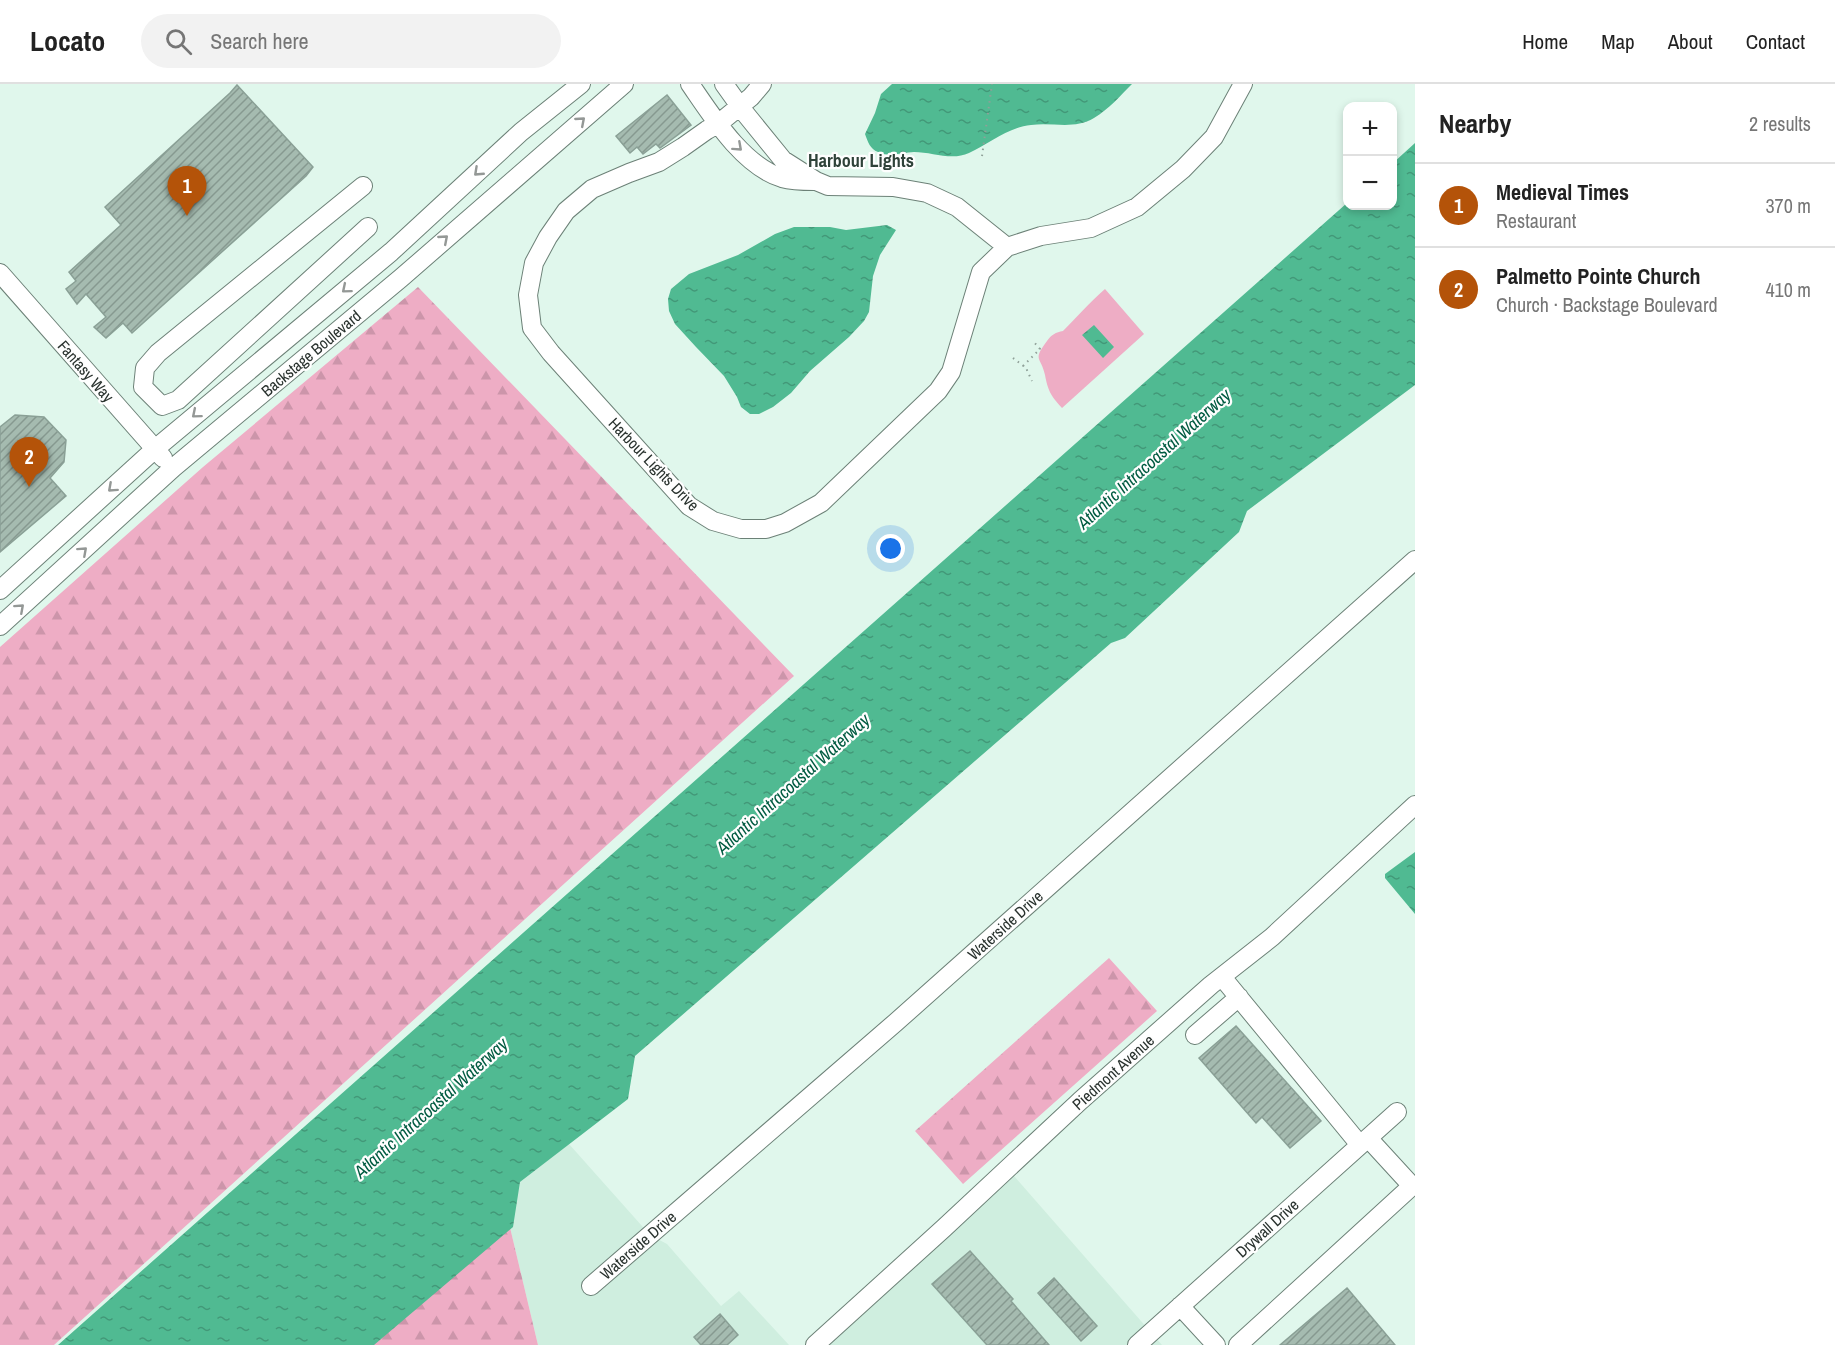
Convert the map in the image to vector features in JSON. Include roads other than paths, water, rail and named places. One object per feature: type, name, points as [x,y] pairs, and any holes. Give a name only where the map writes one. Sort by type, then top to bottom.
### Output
[{"type":"street","name":"Backstage Boulevard","points":[[0,590],[155,449],[391,252],[521,132],[581,84]]},
{"type":"street","name":"Backstage Boulevard","points":[[0,626],[173,468],[400,278],[624,84]]},
{"type":"street","points":[[690,84],[729,139],[757,164],[769,173],[793,181],[816,182]]},
{"type":"street","points":[[724,84],[783,160],[816,182],[828,186],[893,187],[927,193],[957,207],[1007,247]]},
{"type":"street","name":"Harbour Lights Drive","points":[[762,84],[751,97],[718,124],[659,162],[629,172],[592,189],[566,211],[534,263],[528,295],[532,328],[551,354],[689,506],[713,521],[741,529],[766,529],[785,524],[820,502],[938,391],[951,372],[981,272],[1007,247],[1041,236],[1091,228],[1137,207],[1183,169],[1214,137],[1243,84]]},
{"type":"street","points":[[363,186],[158,353],[145,368],[143,387],[162,406],[178,400],[368,227]]},
{"type":"street","name":"Fantasy Way","points":[[0,273],[173,468]]},
{"type":"street","name":"Waterside Drive","points":[[591,1286],[895,1023],[1415,561]]},
{"type":"street","name":"Piedmont Avenue","points":[[815,1345],[1080,1101],[1222,976],[1272,937],[1415,807]]},
{"type":"street","points":[[1222,976],[1364,1142],[1412,1186],[1238,1345]]},
{"type":"street","points":[[1195,1035],[1239,997]]},
{"type":"street","name":"Drywall Drive","points":[[1137,1345],[1397,1112]]},
{"type":"street","points":[[1180,1306],[1216,1345]]},
{"type":"water","points":[[892,84],[1132,84],[1105,111],[1086,122],[1071,125],[1023,126],[969,153],[942,156],[921,152],[887,155],[871,147],[865,134],[881,94]]},
{"type":"water","name":"Atlantic Intracoastal Waterway","points":[[1415,143],[1415,385],[1247,511],[1239,532],[1125,638],[1111,643],[635,1056],[628,1099],[520,1182],[513,1227],[374,1345],[58,1345],[1343,207],[1343,210],[1397,210],[1397,159]]},
{"type":"water","points":[[887,225],[896,230],[880,255],[873,276],[869,312],[864,321],[810,371],[791,393],[773,407],[759,414],[750,414],[741,407],[724,376],[675,324],[669,311],[668,299],[671,289],[689,274],[738,255],[775,234],[794,227],[830,227],[846,230]]},
{"type":"water","points":[[1094,325],[1114,347],[1103,358],[1082,335]]},
{"type":"water","points":[[1415,852],[1415,914],[1385,878],[1385,874]]},
{"type":"place","name":"Medieval Times","points":[[187,216]]},
{"type":"place","name":"Palmetto Pointe Church","points":[[29,487]]},
{"type":"district","name":"Harbour Lights","points":[[861,161]]}]
